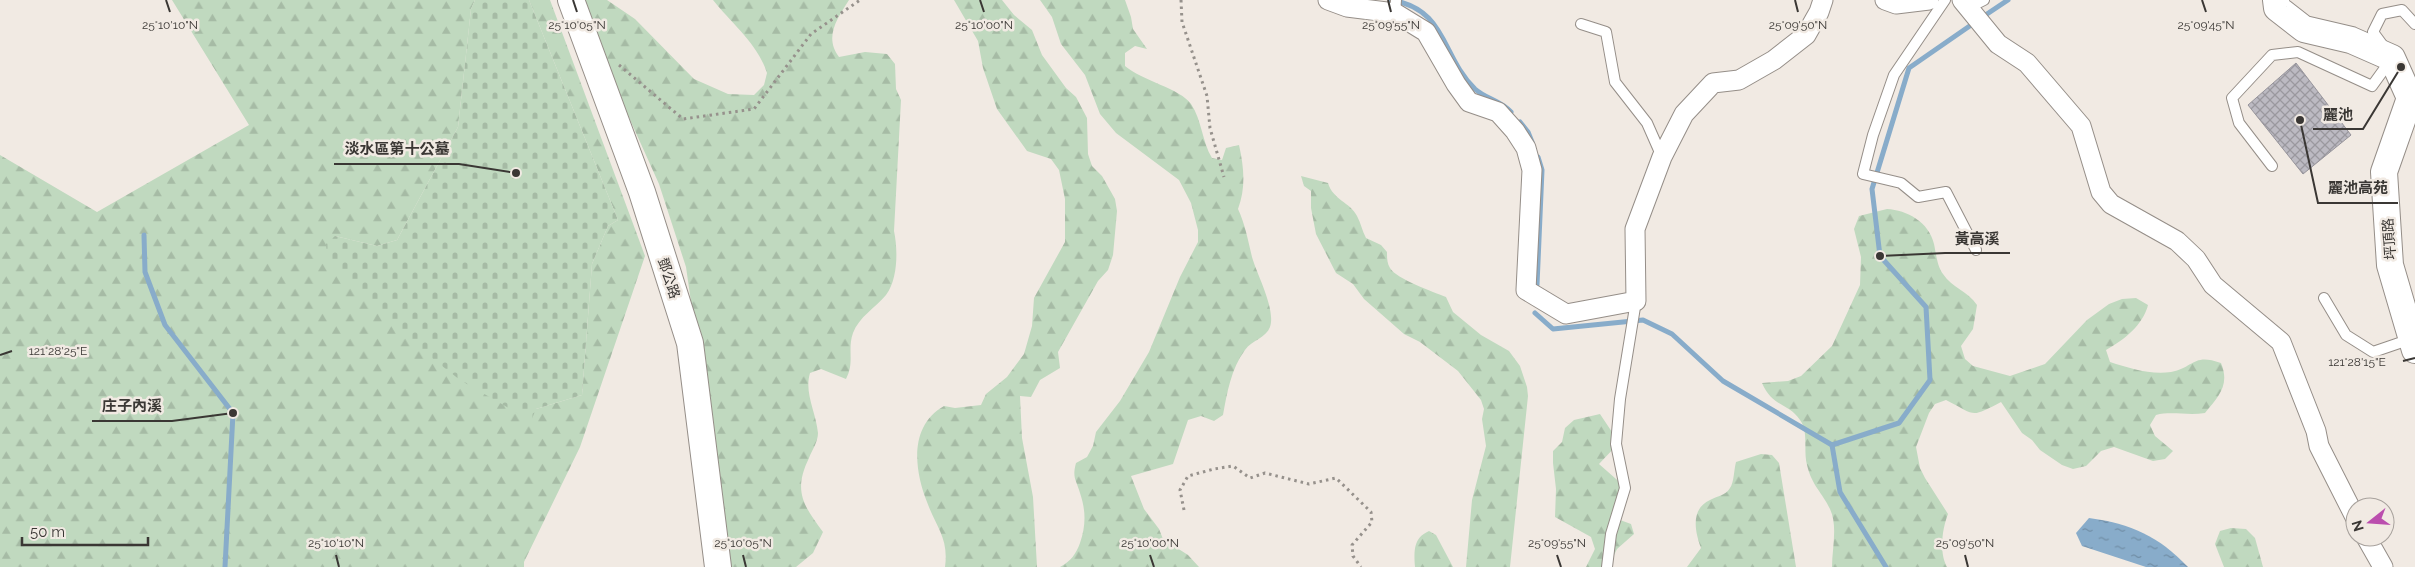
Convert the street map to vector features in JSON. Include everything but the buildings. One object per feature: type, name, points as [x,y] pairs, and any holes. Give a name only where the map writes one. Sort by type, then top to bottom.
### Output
[{"type":"street","name":"鄧公路","points":[[571,0],[642,192],[690,343],[718,567]]},
{"type":"street","points":[[1328,0],[1347,7],[1395,6],[1426,32],[1456,84],[1469,102],[1498,112],[1515,131],[1526,148],[1532,170],[1526,290],[1566,314],[1636,301],[1635,229],[1662,157],[1684,114],[1712,83],[1739,80],[1774,60],[1806,35],[1819,12],[1823,0]]},
{"type":"street","points":[[1885,0],[1896,4],[1929,0]]},
{"type":"street","points":[[2276,0],[2277,8],[2304,29],[2352,40],[2392,58]]},
{"type":"street","points":[[1971,3],[1998,44],[2027,63],[2081,126],[2101,192],[2111,204],[2176,242],[2196,259],[2213,285],[2280,342],[2316,431],[2319,446],[2345,497]]},
{"type":"street","name":"坪頂路","points":[[2392,58],[2410,98],[2384,172],[2390,265],[2414,344]]},
{"type":"street","points":[[2372,547],[2383,567]]},
{"type":"lane","points":[[1945,0],[1894,75],[1872,135],[1863,174],[1901,183],[1918,197],[1946,192],[1976,250]]},
{"type":"lane","points":[[2272,166],[2239,123],[2232,98],[2272,54],[2298,52],[2372,86],[2392,58],[2372,32],[2382,14],[2402,10],[2415,24]]},
{"type":"lane","points":[[1581,24],[1606,32],[1615,82],[1647,123],[1662,157]]},
{"type":"lane","points":[[2324,298],[2346,335],[2374,352],[2414,344]]},
{"type":"lane","points":[[1607,567],[1611,534],[1625,488],[1616,444],[1620,399],[1636,301]]},
{"type":"path","points":[[614,61],[683,119],[754,109],[811,34],[860,0]]},
{"type":"path","points":[[1181,0],[1182,22],[1207,96],[1210,128],[1224,177]]},
{"type":"path","points":[[1184,510],[1180,490],[1188,476],[1214,469],[1233,466],[1250,478],[1264,473],[1309,484],[1336,478],[1371,512],[1372,522],[1352,544],[1353,556],[1361,567]]},
{"type":"green space","points":[[172,0],[475,0],[471,9],[458,127],[397,240],[377,246],[335,236],[536,409],[582,395],[592,264],[608,226],[618,220],[529,0],[550,0],[645,256],[580,447],[524,562],[524,567],[0,567],[0,155],[97,212],[249,125]]},
{"type":"green space","points":[[475,0],[529,0],[618,220],[608,226],[592,264],[582,395],[536,409],[531,421],[460,380],[395,329],[327,255],[326,244],[335,236],[377,246],[397,240],[458,127],[471,9]]},
{"type":"green space","points":[[576,0],[607,0],[635,19],[694,79],[728,94],[754,95],[764,85],[767,73],[751,43],[713,0],[849,0],[840,14],[832,35],[835,50],[839,57],[865,52],[887,54],[895,64],[896,89],[901,100],[894,231],[896,247],[895,273],[886,295],[863,317],[853,333],[851,339],[851,361],[846,379],[821,369],[810,373],[808,388],[818,436],[804,470],[801,489],[802,497],[810,514],[823,532],[813,553],[796,567],[729,567],[686,267],[659,184]]},
{"type":"green space","points":[[954,0],[1002,0],[1014,15],[1032,30],[1042,55],[1066,88],[1076,97],[1087,118],[1088,154],[1092,166],[1102,176],[1115,199],[1117,211],[1113,255],[1108,270],[1098,281],[1058,352],[1060,368],[1040,380],[1031,397],[1020,396],[1022,438],[1033,497],[1037,567],[945,567],[945,548],[941,533],[927,502],[919,476],[917,462],[920,436],[925,425],[933,415],[944,406],[955,408],[981,405],[986,394],[1007,377],[1024,354],[1032,326],[1034,298],[1065,242],[1065,199],[1059,170],[1051,159],[1027,151],[997,109],[983,68],[978,41]]},
{"type":"green space","points":[[1040,0],[1125,0],[1133,29],[1147,49],[1135,46],[1125,53],[1125,66],[1141,76],[1179,94],[1191,104],[1195,110],[1212,158],[1222,160],[1226,148],[1239,145],[1243,177],[1241,201],[1238,209],[1268,302],[1271,320],[1270,327],[1240,357],[1230,381],[1223,415],[1214,421],[1201,416],[1188,420],[1173,464],[1131,476],[1144,509],[1159,529],[1163,539],[1188,555],[1199,567],[1060,567],[1075,554],[1083,530],[1083,506],[1074,475],[1076,463],[1087,457],[1093,446],[1096,432],[1120,401],[1149,352],[1180,277],[1198,242],[1198,230],[1191,203],[1179,180],[1116,133],[1100,114],[1085,75],[1061,44],[1052,17]]},
{"type":"green space","points":[[1301,176],[1328,183],[1330,189],[1354,211],[1366,238],[1381,245],[1387,252],[1388,264],[1394,272],[1416,285],[1446,297],[1453,312],[1481,335],[1509,351],[1520,366],[1528,396],[1510,567],[1466,567],[1472,500],[1486,446],[1482,419],[1484,409],[1481,400],[1458,371],[1420,342],[1404,334],[1364,299],[1353,284],[1336,273],[1316,234],[1311,208],[1311,191],[1304,186]]},
{"type":"green space","points":[[1887,209],[1909,215],[1927,229],[1934,244],[1941,271],[1951,283],[1969,296],[1977,305],[1973,329],[1961,346],[1965,359],[1973,366],[2010,376],[2045,364],[2087,320],[2109,304],[2122,299],[2136,298],[2148,305],[2142,319],[2132,331],[2106,350],[2110,362],[2125,367],[2163,373],[2179,370],[2199,360],[2212,360],[2221,363],[2223,371],[2224,384],[2219,396],[2205,413],[2168,413],[2156,415],[2150,425],[2155,436],[2173,451],[2165,459],[2153,461],[2114,447],[2101,451],[2086,466],[2073,469],[2062,465],[2040,450],[2032,440],[2022,433],[2001,402],[1978,413],[1969,412],[1946,400],[1935,404],[1929,413],[1916,447],[1920,468],[1948,514],[1942,541],[1944,561],[1947,567],[1832,567],[1834,523],[1830,509],[1814,484],[1809,472],[1803,425],[1791,410],[1771,397],[1762,383],[1788,381],[1801,376],[1832,346],[1860,285],[1861,257],[1854,229],[1859,216]]},
{"type":"green space","points":[[1600,414],[1614,435],[1616,446],[1599,464],[1624,486],[1620,520],[1631,524],[1634,534],[1617,549],[1608,567],[1586,567],[1595,549],[1591,537],[1555,517],[1556,489],[1553,451],[1562,442],[1565,428],[1574,420]]},
{"type":"green space","points":[[1761,454],[1772,455],[1779,463],[1796,567],[1687,567],[1701,548],[1696,528],[1699,509],[1704,504],[1728,491],[1732,483],[1736,462]]},
{"type":"green space","points":[[2231,528],[2246,529],[2255,538],[2263,567],[2224,567],[2215,544],[2220,531]]},
{"type":"green space","points":[[1429,531],[1436,535],[1453,567],[1415,567],[1417,541]]},
{"type":"water","points":[[2089,518],[2118,524],[2143,533],[2166,547],[2188,567],[2146,567],[2082,546],[2076,533]]},
{"type":"waterway","points":[[1391,0],[1409,5],[1423,13],[1433,23],[1455,62],[1475,89],[1511,112]]},
{"type":"waterway","points":[[1981,18],[2008,0]]},
{"type":"waterway","points":[[1832,445],[1899,423],[1930,380],[1926,307],[1880,256],[1872,189],[1909,68],[1974,23]]},
{"type":"waterway","points":[[1520,122],[1528,132],[1532,142]]},
{"type":"waterway","points":[[1537,285],[1542,170],[1538,157]]},
{"type":"waterway","points":[[144,235],[145,272],[165,325],[233,413],[225,567]]},
{"type":"waterway","points":[[1535,313],[1553,329],[1643,320],[1672,334],[1723,381],[1832,445]]},
{"type":"waterway","points":[[1832,445],[1840,492],[1886,567]]},
{"type":"place","name":"麗池","points":[[2401,67]]},
{"type":"place","name":"麗池高苑","points":[[2300,120]]},
{"type":"place","name":"淡水區第十公墓","points":[[516,173]]},
{"type":"place","name":"黃高溪","points":[[1880,256]]},
{"type":"place","name":"庄子內溪","points":[[233,413]]}]
